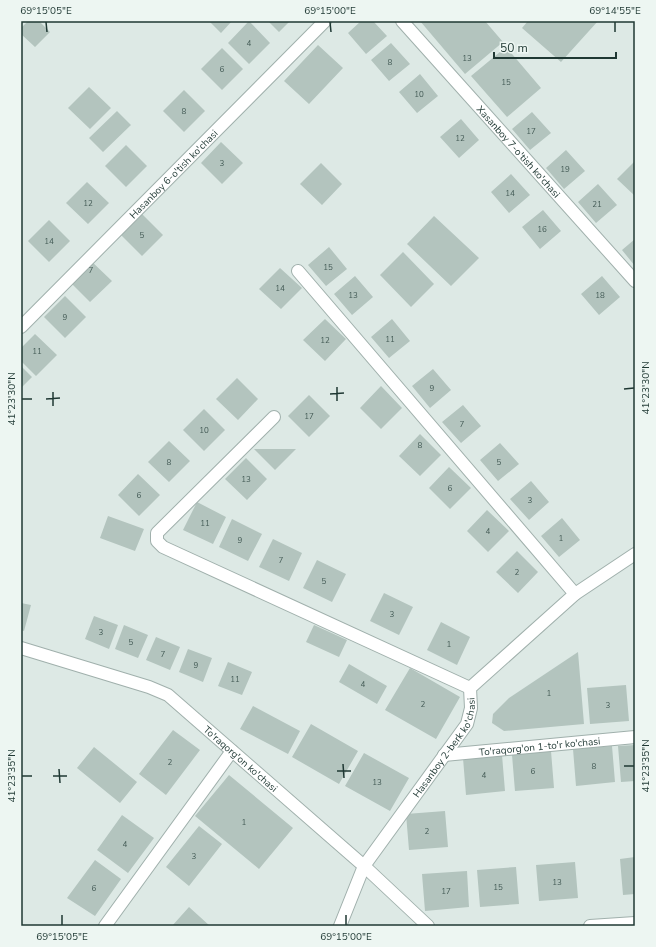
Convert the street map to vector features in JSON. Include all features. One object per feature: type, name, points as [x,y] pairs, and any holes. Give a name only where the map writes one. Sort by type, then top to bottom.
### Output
[{"type":"street","name":"Hasanboy 6-o'tish ko'chasi","points":[[21,327],[325,21]]},
{"type":"street","name":"Xasanboy 7-o'tish ko'chasi","points":[[402,21],[635,281]]},
{"type":"street","points":[[298,271],[575,594]]},
{"type":"street","points":[[274,417],[156,534],[157,540],[163,547],[470,688]]},
{"type":"street","name":"Hasanboy 2-berk ko'chasi","points":[[340,926],[364,866],[468,724],[471,708],[470,688],[575,594],[635,554]]},
{"type":"street","name":"To'raqorg'on ko'chasi","points":[[22,650],[149,686],[168,695],[364,866],[428,926]]},
{"type":"street","name":"To'raqorg'on 1-to'r ko'chasi","points":[[444,755],[635,737]]},
{"type":"street","points":[[105,926],[232,751]]},
{"type":"street","points":[[590,926],[635,923]]},
{"type":"building","points":[[28,21],[39,21],[50,32],[35,47],[21,34],[21,28]]},
{"type":"building","points":[[209,21],[232,21],[221,33]]},
{"type":"building","points":[[249,21],[270,43],[249,64],[228,43]]},
{"type":"building","points":[[268,21],[290,21],[279,32]]},
{"type":"building","points":[[361,21],[373,21],[387,36],[366,54],[348,33]]},
{"type":"building","points":[[420,21],[485,21],[503,42],[465,74]]},
{"type":"building","points":[[528,21],[598,21],[561,62],[522,28]]},
{"type":"building","points":[[391,43],[410,64],[389,81],[371,60]]},
{"type":"building","points":[[318,45],[343,68],[309,104],[284,81]]},
{"type":"building","points":[[506,47],[541,88],[507,117],[471,76]]},
{"type":"building","points":[[222,48],[243,69],[222,90],[201,69]]},
{"type":"building","points":[[420,74],[438,96],[417,113],[399,92]]},
{"type":"building","points":[[89,87],[111,108],[90,129],[68,108]]},
{"type":"building","points":[[184,90],[205,111],[184,132],[163,111]]},
{"type":"building","points":[[117,111],[131,125],[103,152],[89,138]]},
{"type":"building","points":[[532,112],[551,133],[530,150],[512,129]]},
{"type":"building","points":[[461,119],[479,140],[459,158],[440,137]]},
{"type":"building","points":[[221,142],[243,163],[222,184],[201,163]]},
{"type":"building","points":[[126,145],[147,166],[126,187],[105,166]]},
{"type":"building","points":[[566,150],[585,171],[564,189],[546,168]]},
{"type":"building","points":[[635,161],[635,196],[617,179]]},
{"type":"building","points":[[321,163],[342,184],[322,205],[300,184]]},
{"type":"building","points":[[511,174],[530,195],[509,213],[491,192]]},
{"type":"building","points":[[87,182],[109,203],[88,224],[66,203]]},
{"type":"building","points":[[598,184],[617,205],[596,223],[578,202]]},
{"type":"building","points":[[543,210],[561,231],[540,249],[522,227]]},
{"type":"building","points":[[142,214],[163,235],[142,256],[121,235]]},
{"type":"building","points":[[434,216],[479,258],[451,286],[407,244]]},
{"type":"building","points":[[49,220],[70,241],[49,262],[28,241]]},
{"type":"building","points":[[635,239],[635,266],[622,250]]},
{"type":"building","points":[[329,247],[347,269],[326,286],[308,265]]},
{"type":"building","points":[[403,252],[434,284],[411,307],[380,275]]},
{"type":"building","points":[[90,260],[112,281],[90,302],[69,281]]},
{"type":"building","points":[[280,268],[302,288],[281,309],[259,289]]},
{"type":"building","points":[[355,276],[373,297],[352,315],[334,294]]},
{"type":"building","points":[[602,276],[620,297],[599,315],[581,294]]},
{"type":"building","points":[[65,296],[86,317],[65,338],[44,317]]},
{"type":"building","points":[[325,319],[346,339],[325,361],[303,340]]},
{"type":"building","points":[[392,319],[410,341],[389,358],[371,337]]},
{"type":"building","points":[[35,334],[57,355],[36,376],[21,361],[21,348]]},
{"type":"building","points":[[21,366],[32,377],[21,388]]},
{"type":"building","points":[[433,369],[451,390],[430,408],[412,386]]},
{"type":"building","points":[[237,378],[258,399],[238,420],[216,399]]},
{"type":"building","points":[[381,386],[402,408],[381,429],[360,408]]},
{"type":"building","points":[[309,395],[330,416],[309,437],[288,416]]},
{"type":"building","points":[[463,405],[481,426],[461,443],[442,422]]},
{"type":"building","points":[[204,409],[225,430],[204,451],[183,430]]},
{"type":"building","points":[[420,434],[441,455],[420,476],[399,456]]},
{"type":"building","points":[[169,441],[190,461],[169,482],[148,462]]},
{"type":"building","points":[[500,443],[519,464],[498,481],[480,460]]},
{"type":"building","points":[[254,449],[296,449],[275,470]]},
{"type":"building","points":[[246,458],[267,479],[247,500],[225,479]]},
{"type":"building","points":[[449,467],[471,488],[450,509],[429,488]]},
{"type":"building","points":[[138,474],[160,495],[139,516],[118,495]]},
{"type":"building","points":[[531,481],[549,502],[529,520],[510,499]]},
{"type":"building","points":[[197,502],[226,517],[213,544],[183,530]]},
{"type":"building","points":[[487,510],[509,531],[488,552],[467,531]]},
{"type":"building","points":[[108,516],[144,529],[135,551],[100,538]]},
{"type":"building","points":[[562,518],[580,540],[559,557],[541,536]]},
{"type":"building","points":[[232,519],[262,534],[248,561],[219,547]]},
{"type":"building","points":[[273,539],[302,553],[289,581],[259,567]]},
{"type":"building","points":[[517,551],[538,572],[518,593],[496,572]]},
{"type":"building","points":[[317,560],[346,574],[332,602],[303,588]]},
{"type":"building","points":[[384,593],[413,607],[399,635],[370,621]]},
{"type":"building","points":[[21,603],[31,605],[24,631],[21,630]]},
{"type":"building","points":[[94,616],[118,625],[109,649],[85,639]]},
{"type":"building","points":[[441,622],[470,637],[457,665],[427,650]]},
{"type":"building","points":[[124,625],[148,635],[138,658],[115,649]]},
{"type":"building","points":[[314,625],[347,640],[339,657],[306,642]]},
{"type":"building","points":[[156,637],[180,647],[170,670],[146,660]]},
{"type":"building","points":[[188,649],[212,658],[203,682],[179,672]]},
{"type":"building","points":[[578,652],[584,724],[504,731],[492,723],[493,714],[509,698]]},
{"type":"building","points":[[228,662],[252,672],[242,695],[218,686]]},
{"type":"building","points":[[349,664],[387,686],[377,704],[339,682]]},
{"type":"building","points":[[410,668],[460,697],[436,739],[385,710]]},
{"type":"building","points":[[626,685],[629,721],[590,724],[587,688]]},
{"type":"building","points":[[253,706],[300,731],[288,754],[240,729]]},
{"type":"building","points":[[311,724],[358,751],[339,784],[292,757]]},
{"type":"building","points":[[173,730],[200,750],[166,795],[139,774]]},
{"type":"building","points":[[635,745],[635,781],[621,782],[618,746]]},
{"type":"building","points":[[612,746],[615,782],[576,786],[573,749]]},
{"type":"building","points":[[94,747],[137,782],[120,803],[77,768]]},
{"type":"building","points":[[551,751],[554,788],[515,791],[512,755]]},
{"type":"building","points":[[364,753],[409,778],[390,811],[345,786]]},
{"type":"building","points":[[502,755],[505,791],[466,795],[463,758]]},
{"type":"building","points":[[229,775],[293,828],[259,869],[195,816]]},
{"type":"building","points":[[445,811],[448,847],[409,850],[406,814]]},
{"type":"building","points":[[122,815],[154,838],[128,873],[97,850]]},
{"type":"building","points":[[199,826],[222,844],[189,886],[166,867]]},
{"type":"building","points":[[635,857],[635,894],[623,895],[620,859]]},
{"type":"building","points":[[95,860],[121,879],[95,916],[67,898]]},
{"type":"building","points":[[575,862],[578,898],[539,901],[536,865]]},
{"type":"building","points":[[516,867],[519,904],[480,907],[477,870]]},
{"type":"building","points":[[467,871],[469,907],[425,911],[422,874]]},
{"type":"building","points":[[189,907],[210,926],[172,926]]}]
